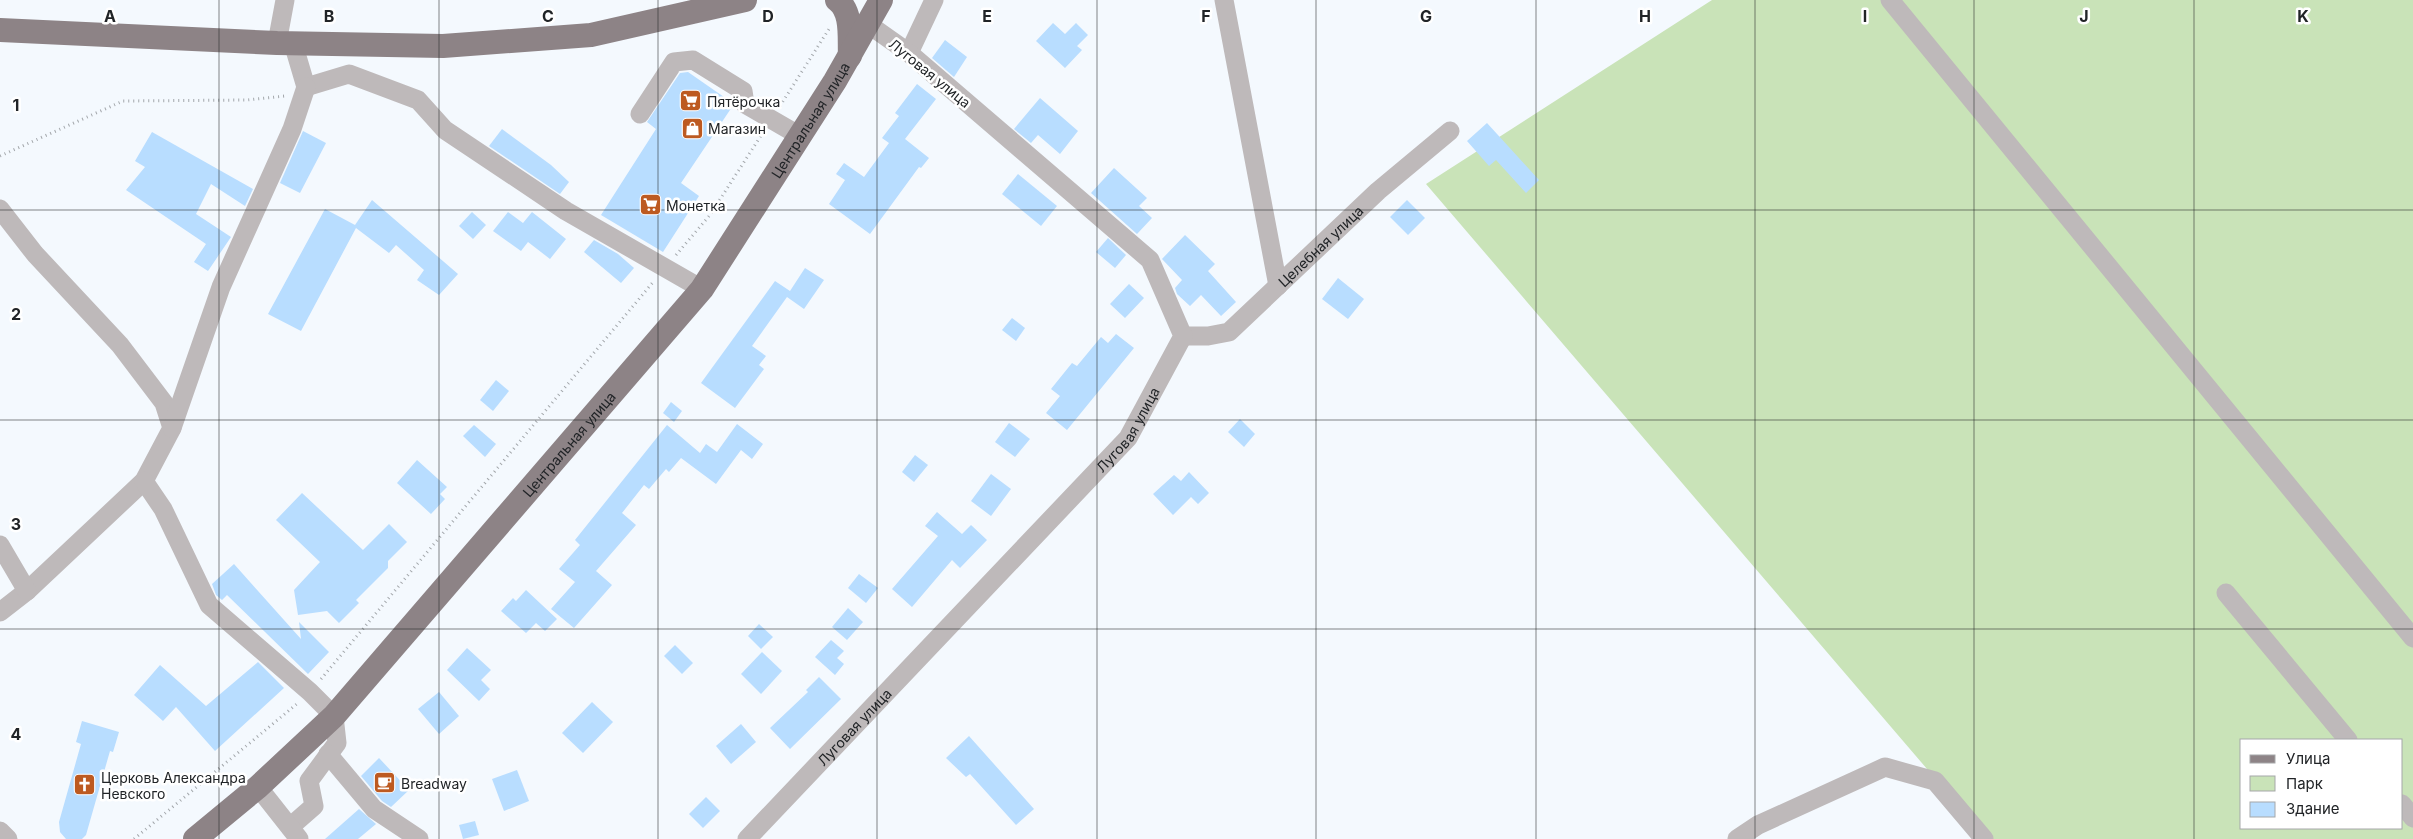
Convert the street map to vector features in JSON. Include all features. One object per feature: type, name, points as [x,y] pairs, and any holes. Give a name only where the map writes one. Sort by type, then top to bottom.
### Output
[{"type":"main road","points":[[0,30],[285,43],[444,46],[591,35],[745,0]]},
{"type":"main road","name":"Центральная улица","points":[[195,839],[258,787],[334,716],[702,289],[850,56],[881,0]]},
{"type":"main road","points":[[841,3],[848,20],[850,56]]},
{"type":"street","points":[[0,612],[27,591],[144,481],[172,428],[221,287],[292,129],[306,87],[285,43],[285,0]]},
{"type":"street","points":[[909,53],[934,0]]},
{"type":"street","points":[[1224,0],[1278,286]]},
{"type":"street","points":[[1890,0],[2413,638]]},
{"type":"street","name":"Луговая улица","points":[[747,839],[1128,438],[1183,336],[1150,260],[909,53],[868,24]]},
{"type":"street","points":[[640,114],[674,62],[693,60],[743,91],[745,104],[800,136]]},
{"type":"street","points":[[306,87],[349,74],[418,100],[445,130],[566,211],[702,289]]},
{"type":"street","name":"Целебная улица","points":[[1183,336],[1208,336],[1229,332],[1378,191],[1450,131]]},
{"type":"street","points":[[0,209],[35,254],[120,345],[164,403],[172,428]]},
{"type":"street","points":[[144,481],[163,509],[209,605],[310,692],[334,716],[336,743],[309,781],[314,806],[294,833],[258,787]]},
{"type":"street","points":[[0,545],[27,591]]},
{"type":"street","points":[[2226,593],[2347,739]]},
{"type":"street","points":[[328,754],[374,809],[419,839]]},
{"type":"street","points":[[1737,839],[1758,825],[1885,768],[1935,781],[1984,839]]},
{"type":"street","points":[[2403,805],[2413,818]]},
{"type":"street","points":[[0,831],[8,839]]},
{"type":"path","points":[[134,839],[310,692],[710,214],[772,119],[841,3]]},
{"type":"path","points":[[0,156],[123,101],[280,98],[306,87]]},
{"type":"green space","points":[[1712,0],[2413,0],[2413,839],[1987,839],[1426,184]]},
{"type":"building","points":[[1053,23],[1065,34],[1076,23],[1088,35],[1077,46],[1082,50],[1065,68],[1036,41]]},
{"type":"building","points":[[945,40],[967,57],[954,77],[932,58]]},
{"type":"building","points":[[688,72],[734,104],[681,183],[699,196],[663,252],[601,215],[656,129],[647,122],[680,73]]},
{"type":"building","points":[[917,84],[936,99],[905,139],[929,158],[921,168],[919,167],[870,234],[829,204],[845,180],[836,174],[844,163],[864,177],[889,143],[882,138],[899,116],[895,113]]},
{"type":"building","points":[[1040,98],[1078,131],[1060,154],[1038,135],[1031,143],[1014,129]]},
{"type":"building","points":[[1487,123],[1539,180],[1526,193],[1496,160],[1489,166],[1467,141]]},
{"type":"building","points":[[502,129],[551,165],[569,182],[560,194],[489,146]]},
{"type":"building","points":[[303,131],[326,143],[300,193],[280,183]]},
{"type":"building","points":[[152,132],[253,189],[245,206],[211,184],[196,214],[231,237],[208,271],[194,262],[206,244],[126,190],[145,167],[135,161]]},
{"type":"building","points":[[1114,168],[1147,198],[1139,206],[1152,218],[1137,234],[1091,193]]},
{"type":"building","points":[[1018,174],[1057,206],[1041,226],[1002,194]]},
{"type":"building","points":[[372,200],[458,274],[439,295],[417,280],[424,270],[396,245],[389,253],[356,228],[301,331],[268,314],[325,209],[355,225]]},
{"type":"building","points":[[1407,200],[1425,218],[1408,235],[1390,217]]},
{"type":"building","points":[[472,212],[486,225],[473,239],[459,226]]},
{"type":"building","points":[[508,212],[523,223],[532,212],[566,239],[550,259],[528,242],[521,251],[493,231]]},
{"type":"building","points":[[1185,235],[1215,264],[1208,271],[1236,302],[1221,316],[1201,295],[1190,306],[1177,294],[1175,288],[1182,280],[1162,259]]},
{"type":"building","points":[[1108,238],[1126,255],[1115,268],[1096,252]]},
{"type":"building","points":[[594,240],[618,254],[634,268],[621,283],[584,252]]},
{"type":"building","points":[[805,268],[824,280],[804,309],[787,297],[752,346],[766,356],[759,365],[764,369],[735,408],[701,383],[775,281],[790,291]]},
{"type":"building","points":[[1338,278],[1364,299],[1348,319],[1322,299]]},
{"type":"building","points":[[1129,284],[1144,298],[1125,318],[1110,304]]},
{"type":"building","points":[[1012,318],[1025,328],[1016,341],[1002,330]]},
{"type":"building","points":[[1116,334],[1134,348],[1067,430],[1046,413],[1060,396],[1051,389],[1072,363],[1077,366],[1101,337],[1108,343]]},
{"type":"building","points":[[496,380],[509,391],[493,411],[480,400]]},
{"type":"building","points":[[671,402],[682,411],[674,422],[663,413]]},
{"type":"building","points":[[1240,419],[1255,434],[1244,447],[1228,432]]},
{"type":"building","points":[[1009,423],[1030,439],[1015,457],[995,442]]},
{"type":"building","points":[[737,424],[763,444],[752,459],[741,450],[716,484],[681,458],[669,472],[666,469],[649,489],[644,485],[622,513],[636,525],[596,571],[612,585],[574,628],[551,609],[575,582],[559,569],[580,545],[575,540],[667,425],[700,453],[706,444],[717,452]]},
{"type":"building","points":[[474,425],[496,444],[485,457],[463,436]]},
{"type":"building","points":[[915,455],[928,465],[914,482],[902,472]]},
{"type":"building","points":[[417,460],[447,487],[440,494],[445,499],[431,514],[397,483]]},
{"type":"building","points":[[1189,472],[1209,493],[1198,504],[1191,497],[1173,515],[1153,494],[1174,475],[1181,481]]},
{"type":"building","points":[[991,474],[1011,489],[991,516],[971,501]]},
{"type":"building","points":[[302,493],[363,550],[389,524],[407,542],[388,561],[388,568],[356,600],[359,603],[339,623],[327,611],[298,615],[294,590],[320,562],[276,520]]},
{"type":"building","points":[[937,512],[962,534],[971,525],[987,540],[960,568],[952,560],[912,607],[892,589],[938,536],[925,526]]},
{"type":"building","points":[[234,564],[301,639],[299,622],[329,652],[308,674],[227,595],[222,600],[216,595],[212,584]]},
{"type":"building","points":[[859,574],[878,588],[866,603],[848,588]]},
{"type":"building","points":[[526,590],[557,619],[545,631],[536,623],[526,633],[501,611],[513,598],[516,601]]},
{"type":"building","points":[[848,608],[863,622],[847,640],[832,627]]},
{"type":"building","points":[[759,624],[773,637],[761,649],[748,636]]},
{"type":"building","points":[[831,640],[844,651],[837,658],[844,664],[835,675],[815,657]]},
{"type":"building","points":[[675,645],[693,663],[682,674],[664,656]]},
{"type":"building","points":[[467,648],[491,670],[481,680],[490,689],[479,701],[447,670]]},
{"type":"building","points":[[762,652],[782,671],[761,694],[741,674]]},
{"type":"building","points":[[258,662],[284,688],[215,751],[176,707],[163,721],[134,695],[160,665],[206,706]]},
{"type":"building","points":[[819,677],[841,699],[790,749],[770,728],[808,692],[806,690]]},
{"type":"building","points":[[439,692],[459,716],[439,734],[418,709]]},
{"type":"building","points":[[592,702],[613,722],[583,753],[562,733]]},
{"type":"building","name":"Церковь Александра Невского","points":[[82,721],[119,732],[113,752],[110,751],[86,835],[82,839],[66,839],[60,832],[59,822],[81,744],[76,742]]},
{"type":"building","points":[[741,724],[756,742],[731,764],[716,746]]},
{"type":"building","points":[[969,736],[1034,809],[1016,825],[970,774],[966,777],[946,758]]},
{"type":"building","name":"Breadway","points":[[379,758],[409,790],[391,807],[382,801],[361,776]]},
{"type":"building","points":[[517,770],[529,801],[504,811],[492,779]]},
{"type":"building","points":[[706,797],[720,811],[703,828],[689,814]]},
{"type":"building","points":[[359,809],[376,824],[358,839],[325,839]]},
{"type":"building","points":[[475,821],[479,835],[463,839],[459,825]]},
{"type":"place","name":"Пятёрочка","points":[[691,101]]},
{"type":"place","name":"Магазин","points":[[692,128]]},
{"type":"place","name":"Монетка","points":[[650,205]]},
{"type":"place","name":"Breadway","points":[[385,783]]},
{"type":"place","name":"Церковь Александра Невского","points":[[85,785]]}]
